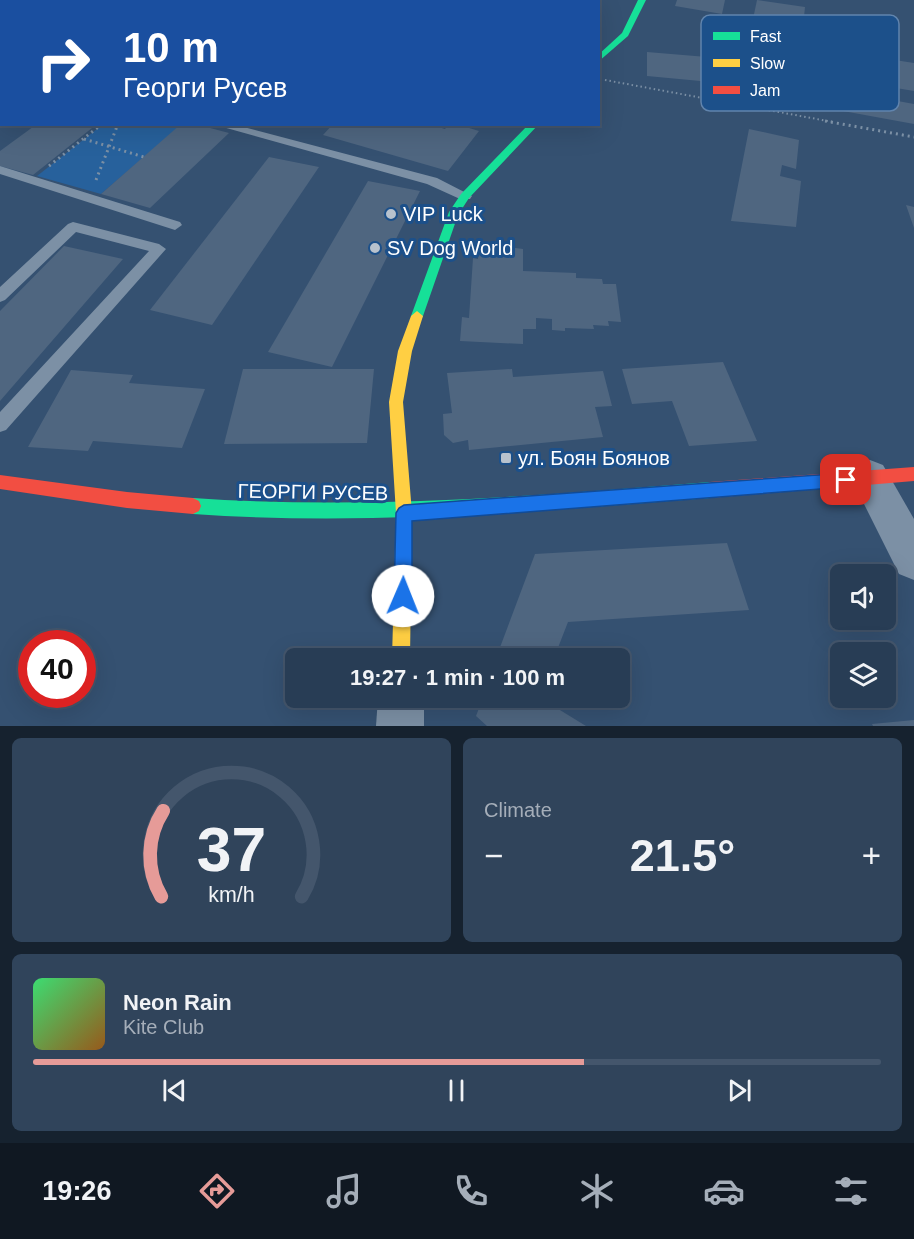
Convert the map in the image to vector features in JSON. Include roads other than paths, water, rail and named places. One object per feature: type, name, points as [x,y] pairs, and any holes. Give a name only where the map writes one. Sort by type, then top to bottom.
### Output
[{"type":"street","points":[[600,58],[625,34],[642,0]]},
{"type":"street","points":[[401,648],[404,513],[396,402],[405,351],[446,232],[465,196],[533,126]]},
{"type":"street","name":"ГЕОРГИ РУСЕВ","points":[[0,482],[127,500],[256,512],[404,513],[914,474]]},
{"type":"street","points":[[870,478],[914,559]]},
{"type":"street","points":[[400,726],[401,708]]},
{"type":"lane","points":[[225,126],[432,181],[465,196]]},
{"type":"lane","points":[[0,170],[175,225]]},
{"type":"lane","points":[[0,296],[73,227],[159,249],[0,424]]},
{"type":"place","name":"VIP Luck","points":[[391,214]]},
{"type":"place","name":"SV Dog World","points":[[375,248]]},
{"type":"place","name":"ул. Боян Боянов","points":[[506,458]]}]
